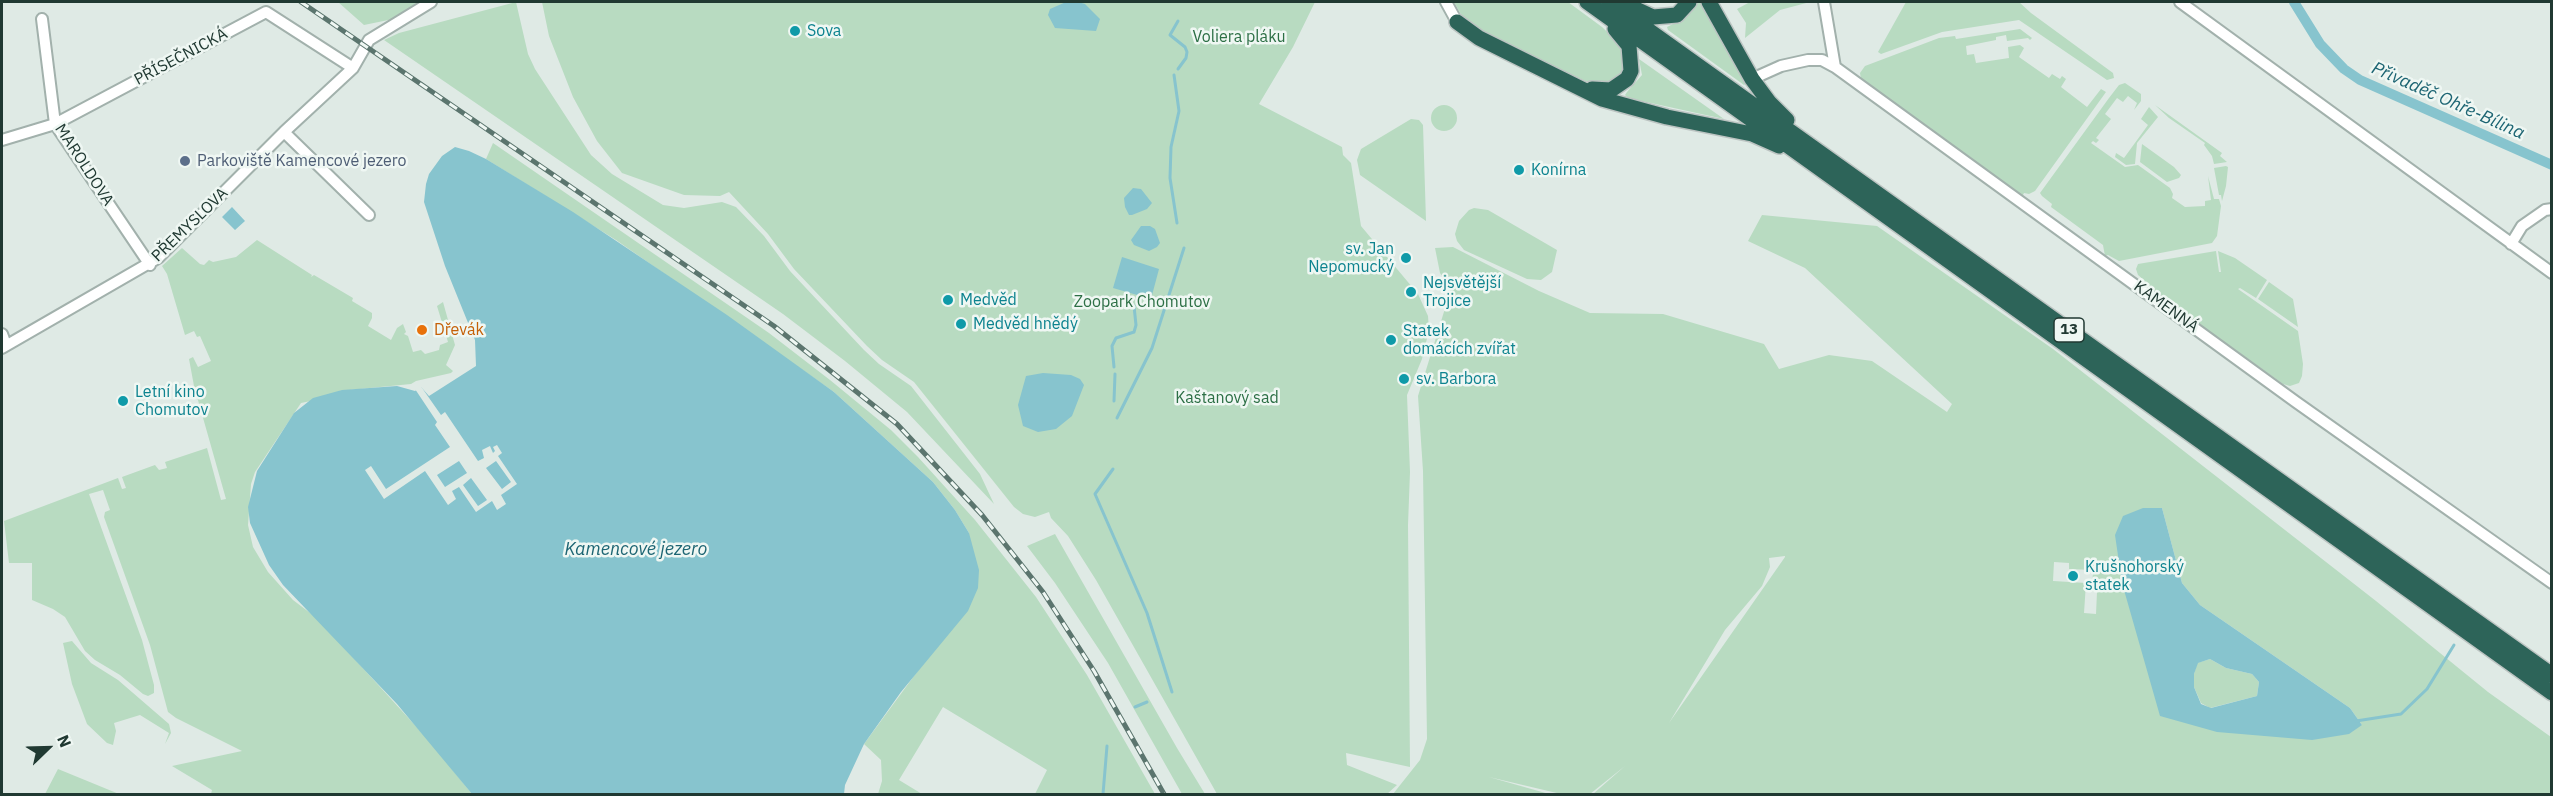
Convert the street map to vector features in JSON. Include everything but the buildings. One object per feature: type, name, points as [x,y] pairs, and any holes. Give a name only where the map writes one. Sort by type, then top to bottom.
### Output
[{"type":"highway","points":[[1620,2],[1653,17],[1677,15],[1689,2]]},
{"type":"highway","points":[[1709,2],[1752,79],[1768,102],[1815,156]]},
{"type":"highway","points":[[1574,84],[1598,91],[1611,90],[1627,79],[1631,71],[1629,46],[1598,4]]},
{"type":"highway","name":"13","points":[[1598,4],[2552,675]]},
{"type":"highway","points":[[1457,22],[1479,38],[1602,99],[1624,106],[1752,134],[1815,156]]},
{"type":"highway","name":"13","points":[[1815,156],[2552,693]]},
{"type":"highway","points":[[2529,658],[2552,669]]},
{"type":"street","name":"PŘEMYSLOVA","points":[[4,346],[150,265],[352,68],[369,40],[431,2]]},
{"type":"street","points":[[1446,2],[1457,22]]},
{"type":"street","points":[[1824,2],[1836,67]]},
{"type":"street","points":[[2180,2],[2552,273]]},
{"type":"street","name":"PŘÍSEČNICKÁ","points":[[2,140],[55,124],[266,12],[352,68]]},
{"type":"street","name":"MAROLDOVA","points":[[42,19],[55,124],[150,265]]},
{"type":"street","points":[[1752,79],[1781,66],[1809,60],[1822,60],[1836,67]]},
{"type":"street","name":"KAMENNÁ","points":[[1836,67],[2296,402],[2552,583]]},
{"type":"street","points":[[284,132],[369,215]]},
{"type":"street","points":[[2511,244],[2522,226],[2545,210],[2552,209]]},
{"type":"street","points":[[2,334],[4,346]]},
{"type":"green space","points":[[338,2],[417,2],[398,18],[364,25]]},
{"type":"green space","points":[[516,2],[528,54],[535,69],[591,155],[612,174],[663,205],[684,208],[722,202],[736,207],[764,236],[790,271],[864,350],[879,364],[911,386],[980,474],[994,504],[907,412],[845,361],[783,314],[384,40],[399,33]]},
{"type":"green space","name":"Zoopark Chomutov","points":[[542,2],[1315,2],[1293,47],[1259,104],[1342,147],[1343,155],[1351,163],[1361,226],[1418,294],[1428,316],[1429,330],[1422,359],[1407,395],[1410,472],[1408,525],[1410,767],[1346,753],[1347,765],[1397,785],[1387,794],[1217,794],[1096,580],[1068,536],[1051,518],[1049,512],[1035,517],[1023,514],[1014,507],[914,382],[882,360],[867,346],[794,269],[768,234],[729,192],[720,196],[684,195],[622,173],[597,141],[573,97],[549,36]]},
{"type":"green space","points":[[1454,2],[1568,2],[1602,27],[1621,45],[1626,67],[1620,80],[1596,86],[1483,33],[1463,18]]},
{"type":"green space","points":[[1695,2],[1700,2],[1712,20],[1747,83],[1744,85],[1668,30],[1667,27],[1681,20]]},
{"type":"green space","points":[[1750,2],[1810,2],[1780,10],[1745,38],[1746,23],[1737,9]]},
{"type":"green space","points":[[1906,2],[2019,2],[2113,73],[2114,78],[2107,80],[2019,20],[1942,32],[1881,54],[1878,52]]},
{"type":"green space","points":[[2020,29],[2032,38],[2007,41],[2006,35],[1996,37],[1996,40],[1966,46],[1967,55],[1974,54],[1976,63],[2009,58],[2008,47],[2020,45],[2024,48],[2019,57],[2049,78],[2052,74],[2060,79],[2062,76],[2066,79],[2061,87],[2087,107],[2101,89],[2106,92],[2035,191],[2029,194],[2024,193],[2022,197],[1861,79],[1860,73],[1865,66],[1939,38],[1955,36],[1956,39]]},
{"type":"green space","points":[[1639,59],[1724,119],[1628,98],[1625,95],[1642,75]]},
{"type":"green space","points":[[2125,83],[2141,94],[2141,101],[2134,110],[2137,103],[2128,96],[2123,102],[2117,98],[2105,114],[2111,119],[2096,138],[2099,140],[2091,143],[2125,167],[2138,165],[2170,188],[2172,198],[2185,207],[2205,206],[2205,201],[2211,200],[2208,176],[2214,199],[2219,199],[2221,206],[2217,236],[2212,243],[2119,261],[2108,255],[2105,256],[2103,245],[2051,207],[2052,204],[2040,193],[2119,85]]},
{"type":"green space","points":[[1444,105],[1453,109],[1457,118],[1453,127],[1444,131],[1435,127],[1431,118],[1435,109]]},
{"type":"green space","points":[[2155,105],[2222,153],[2220,156],[2227,162],[2214,164],[2205,143],[2169,118]]},
{"type":"green space","points":[[2149,107],[2158,117],[2137,143],[2135,164],[2126,165],[2115,157],[2116,153],[2124,158],[2148,125],[2141,119]]},
{"type":"green space","points":[[1411,119],[1419,120],[1423,125],[1426,221],[1360,175],[1357,160],[1361,149]]},
{"type":"green space","points":[[493,143],[769,333],[891,430],[975,520],[1036,597],[1087,675],[1155,794],[1035,794],[1047,770],[943,707],[899,780],[922,794],[878,794],[882,781],[881,760],[864,744],[928,657],[969,533],[955,510],[933,482],[834,392],[616,240],[486,159]]},
{"type":"green space","points":[[2142,144],[2174,167],[2181,175],[2179,178],[2167,182],[2140,162]]},
{"type":"green space","points":[[2228,167],[2226,186],[2222,201],[2214,168]]},
{"type":"green space","points":[[1474,208],[1488,210],[1557,250],[1552,272],[1541,280],[1527,279],[1464,250],[1455,234],[1459,221]]},
{"type":"green space","points":[[1762,215],[1877,226],[2053,349],[2376,601],[2488,692],[2551,737],[2551,794],[1593,794],[1625,766],[1590,794],[1561,794],[1489,777],[1549,794],[1393,794],[1420,760],[1427,739],[1423,471],[1418,396],[1451,289],[1440,273],[1435,248],[1453,247],[1539,291],[1590,313],[1663,314],[1764,344],[1779,369],[1829,355],[1872,361],[1947,412],[1952,404],[1805,268],[1748,241]],"holes":[[[2162,508],[2182,583],[2200,605],[2350,708],[2362,725],[2160,716]],[[1785,556],[1669,723],[1725,630],[1762,586],[1770,567],[1769,558]],[[2054,562],[2069,563],[2069,569],[2093,570],[2092,591],[2097,592],[2096,614],[2084,613],[2086,583],[2053,581]]]},
{"type":"green space","points":[[257,240],[312,275],[311,277],[314,275],[353,298],[352,301],[372,313],[368,326],[391,340],[397,328],[403,324],[406,332],[404,334],[408,336],[413,352],[421,350],[425,354],[439,350],[440,345],[448,342],[437,306],[443,302],[455,345],[446,365],[453,371],[411,384],[339,391],[339,395],[301,403],[255,472],[251,484],[248,525],[253,547],[268,572],[293,600],[334,631],[339,642],[423,734],[446,754],[451,768],[472,794],[211,794],[212,790],[172,766],[242,751],[168,712],[150,645],[104,517],[105,512],[110,510],[103,490],[89,494],[142,640],[154,693],[148,696],[143,694],[120,675],[95,660],[85,651],[65,617],[32,600],[32,563],[9,563],[4,521],[118,478],[122,489],[126,488],[122,477],[155,465],[159,470],[167,468],[165,462],[207,448],[221,500],[226,499],[194,386],[189,359],[193,357],[198,367],[211,361],[200,336],[197,337],[194,331],[185,335],[167,274],[162,266],[182,248],[204,265],[209,260],[213,262],[236,257]]},
{"type":"green space","points":[[2216,251],[2219,272],[2221,272],[2218,251],[2235,258],[2267,280],[2256,298],[2238,289],[2298,331],[2303,364],[2299,383],[2290,386],[2283,384],[2149,288],[2136,269],[2138,264]]},
{"type":"green space","points":[[2269,282],[2293,299],[2298,327],[2258,299]]},
{"type":"green space","points":[[1055,534],[1205,794],[1182,794],[1108,663],[1055,583],[1027,546]]},
{"type":"green space","points":[[72,641],[91,663],[118,680],[169,724],[171,733],[165,744],[169,733],[140,715],[114,723],[116,731],[113,745],[107,743],[87,724],[72,684],[63,643]]},
{"type":"green space","points":[[2210,659],[2226,668],[2252,674],[2259,682],[2257,696],[2210,708],[2201,703],[2194,687],[2194,674],[2197,663]]},
{"type":"green space","points":[[58,769],[119,794],[45,794]]},
{"type":"water","points":[[1066,2],[1085,4],[1100,19],[1096,31],[1055,28],[1048,15],[1050,9]]},
{"type":"water","name":"Kamencové jezero","points":[[455,147],[486,159],[573,212],[727,315],[834,392],[933,482],[955,510],[969,533],[979,570],[978,588],[968,611],[901,692],[864,744],[845,785],[844,794],[472,794],[397,704],[283,585],[269,565],[250,523],[248,507],[257,471],[294,413],[313,398],[342,390],[397,386],[415,391],[421,387],[429,396],[476,366],[475,340],[445,266],[424,202],[429,174],[442,156]]},
{"type":"water","points":[[1133,188],[1141,189],[1152,203],[1147,209],[1129,215],[1124,198]]},
{"type":"water","points":[[232,207],[245,221],[235,230],[222,217]]},
{"type":"water","points":[[1141,226],[1150,226],[1155,229],[1160,243],[1157,247],[1149,251],[1134,245],[1131,240]]},
{"type":"water","points":[[1122,257],[1159,269],[1151,299],[1113,288]]},
{"type":"water","points":[[1043,373],[1071,375],[1080,379],[1084,385],[1072,416],[1056,429],[1038,432],[1023,426],[1018,405],[1026,376]]},
{"type":"water","points":[[2143,508],[2162,508],[2182,583],[2200,605],[2350,708],[2362,725],[2349,734],[2312,740],[2217,732],[2160,716],[2122,583],[2115,535],[2123,516]],"holes":[[[2210,659],[2226,668],[2252,674],[2259,682],[2257,696],[2211,708],[2201,704],[2194,687],[2194,674],[2198,663]]]},
{"type":"pier","points":[[420,385],[441,415],[445,412],[478,461],[484,458],[482,450],[490,446],[493,453],[495,451],[493,447],[497,445],[502,453],[498,456],[517,484],[501,495],[506,504],[497,510],[492,501],[476,512],[459,487],[452,491],[456,499],[448,505],[425,471],[384,499],[365,470],[371,466],[386,489],[450,447],[415,389]],"holes":[[[459,461],[467,473],[445,487],[437,475]],[[496,461],[511,482],[502,489],[486,468]],[[471,478],[487,500],[478,506],[463,485]]]},
{"type":"waterway","name":"Přivaděč Ohře-Bílina","points":[[2294,2],[2320,44],[2344,69],[2360,80],[2552,165]]},
{"type":"waterway","points":[[1178,21],[1170,35],[1185,47],[1187,52],[1186,58],[1178,69]]},
{"type":"waterway","points":[[1174,75],[1179,111],[1171,147],[1170,178],[1177,223]]},
{"type":"waterway","points":[[1117,418],[1152,348],[1184,248]]},
{"type":"waterway","points":[[1114,367],[1112,346],[1116,338],[1134,332],[1136,325],[1134,306]]},
{"type":"waterway","points":[[1114,401],[1115,374]]},
{"type":"waterway","points":[[1113,469],[1095,494],[1147,613],[1172,692]]},
{"type":"waterway","points":[[2356,721],[2401,714],[2427,689],[2454,645]]},
{"type":"waterway","points":[[1135,707],[1147,702]]},
{"type":"waterway","points":[[1103,794],[1107,746]]},
{"type":"railway","points":[[301,2],[774,326],[897,424],[982,515],[1043,592],[1094,671],[1164,794]]},
{"type":"place","name":"Sova","points":[[795,31]]},
{"type":"place","name":"Parkoviště Kamencové jezero","points":[[185,161]]},
{"type":"place","name":"Konírna","points":[[1519,170]]},
{"type":"place","name":"sv. Jan Nepomucký","points":[[1406,258]]},
{"type":"place","name":"Nejsvětější Trojice","points":[[1411,292]]},
{"type":"place","name":"Medvěd","points":[[948,300]]},
{"type":"place","name":"Medvěd hnědý","points":[[961,324]]},
{"type":"place","name":"Dřevák","points":[[422,330]]},
{"type":"place","name":"Statek domácích zvířat","points":[[1391,340]]},
{"type":"place","name":"sv. Barbora","points":[[1404,379]]},
{"type":"place","name":"Letní kino Chomutov","points":[[123,401]]},
{"type":"place","name":"Krušnohorský statek","points":[[2073,576]]},
{"type":"park label","name":"Voliera pláku","points":[[1239,37]]},
{"type":"park label","name":"Kaštanový sad","points":[[1227,398]]}]
